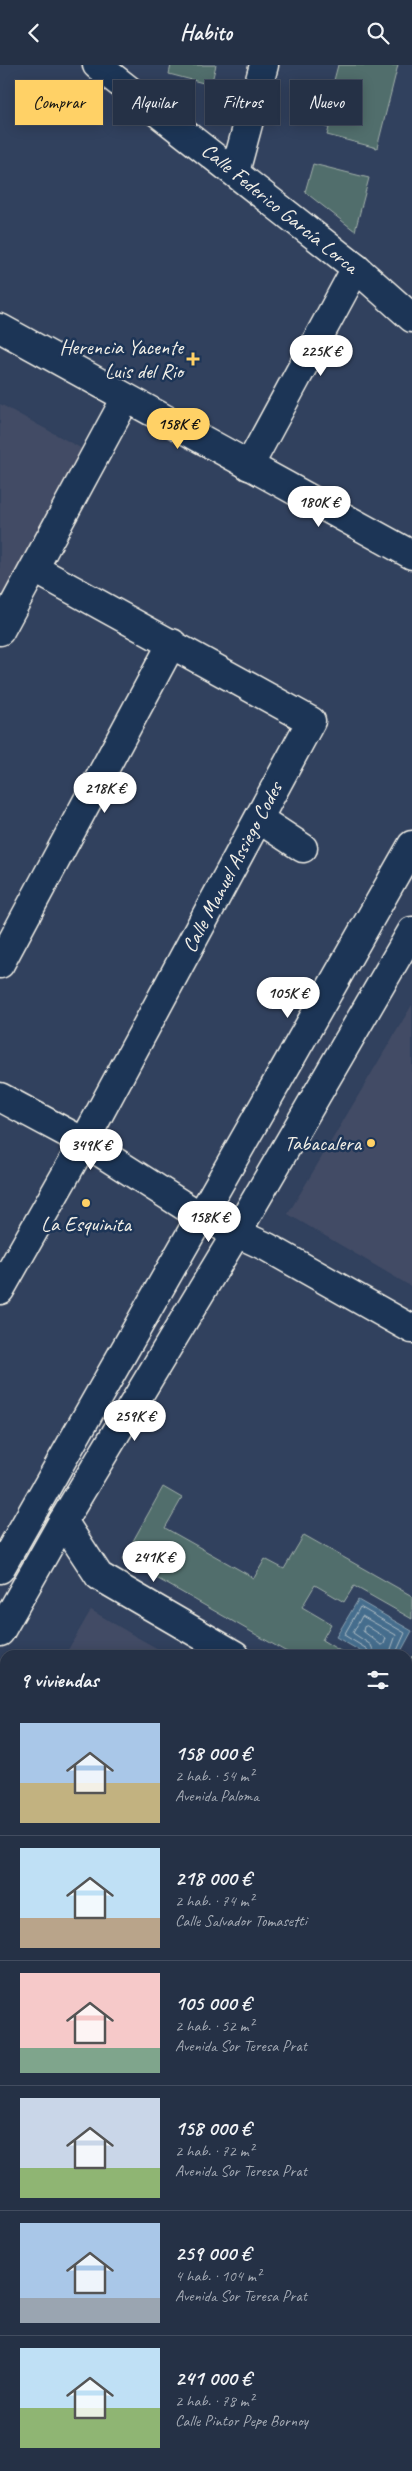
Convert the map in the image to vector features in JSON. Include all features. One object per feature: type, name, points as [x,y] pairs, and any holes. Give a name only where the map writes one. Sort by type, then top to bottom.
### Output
[{"type":"street","name":"Calle Federico García Lorca","points":[[97,65],[356,268],[410,314]]},
{"type":"street","points":[[235,172],[264,65]]},
{"type":"street","points":[[249,466],[356,268]]},
{"type":"street","points":[[0,327],[411,554]]},
{"type":"street","points":[[0,631],[126,398]]},
{"type":"street","name":"Calle Manuel Assiego Codes","points":[[0,1290],[84,1142],[312,721],[34,569]]},
{"type":"street","points":[[0,964],[172,643]]},
{"type":"street","points":[[259,819],[303,848]]},
{"type":"street","points":[[0,1569],[412,845]]},
{"type":"street","points":[[0,1631],[63,1521],[236,1232],[412,931]]},
{"type":"street","points":[[0,1097],[84,1142],[200,1215],[267,1247],[412,1329]]},
{"type":"street","points":[[63,1521],[99,1576],[226,1650]]},
{"type":"shaded area","points":[[0,404],[84,450],[0,604]]},
{"type":"shaded area","name":"Tabacalera","points":[[412,1005],[412,1287],[288,1214]]},
{"type":"shaded area","points":[[91,1610],[160,1650],[68,1650]]},
{"type":"green space","points":[[171,65],[216,65],[212,80],[205,80],[205,83],[169,74]]},
{"type":"green space","points":[[338,65],[398,65],[377,148],[327,135],[329,128],[322,125],[362,125],[362,80],[334,80]]},
{"type":"green space","points":[[313,164],[369,178],[355,231],[305,192]]},
{"type":"green space","points":[[163,1487],[182,1498],[165,1528],[254,1578],[265,1559],[284,1569],[304,1535],[412,1596],[412,1619],[354,1586],[344,1602],[315,1585],[302,1607],[331,1624],[322,1640],[339,1650],[283,1650],[123,1559]]},
{"type":"water","points":[[358,1600],[412,1631],[402,1650],[358,1650],[336,1637]]},
{"type":"place","name":"Herencia Yacente Luis del Rio","points":[[193,359]]},
{"type":"place","name":"Tabacalera","points":[[371,1143]]},
{"type":"place","name":"La Esquinita","points":[[86,1203]]}]
